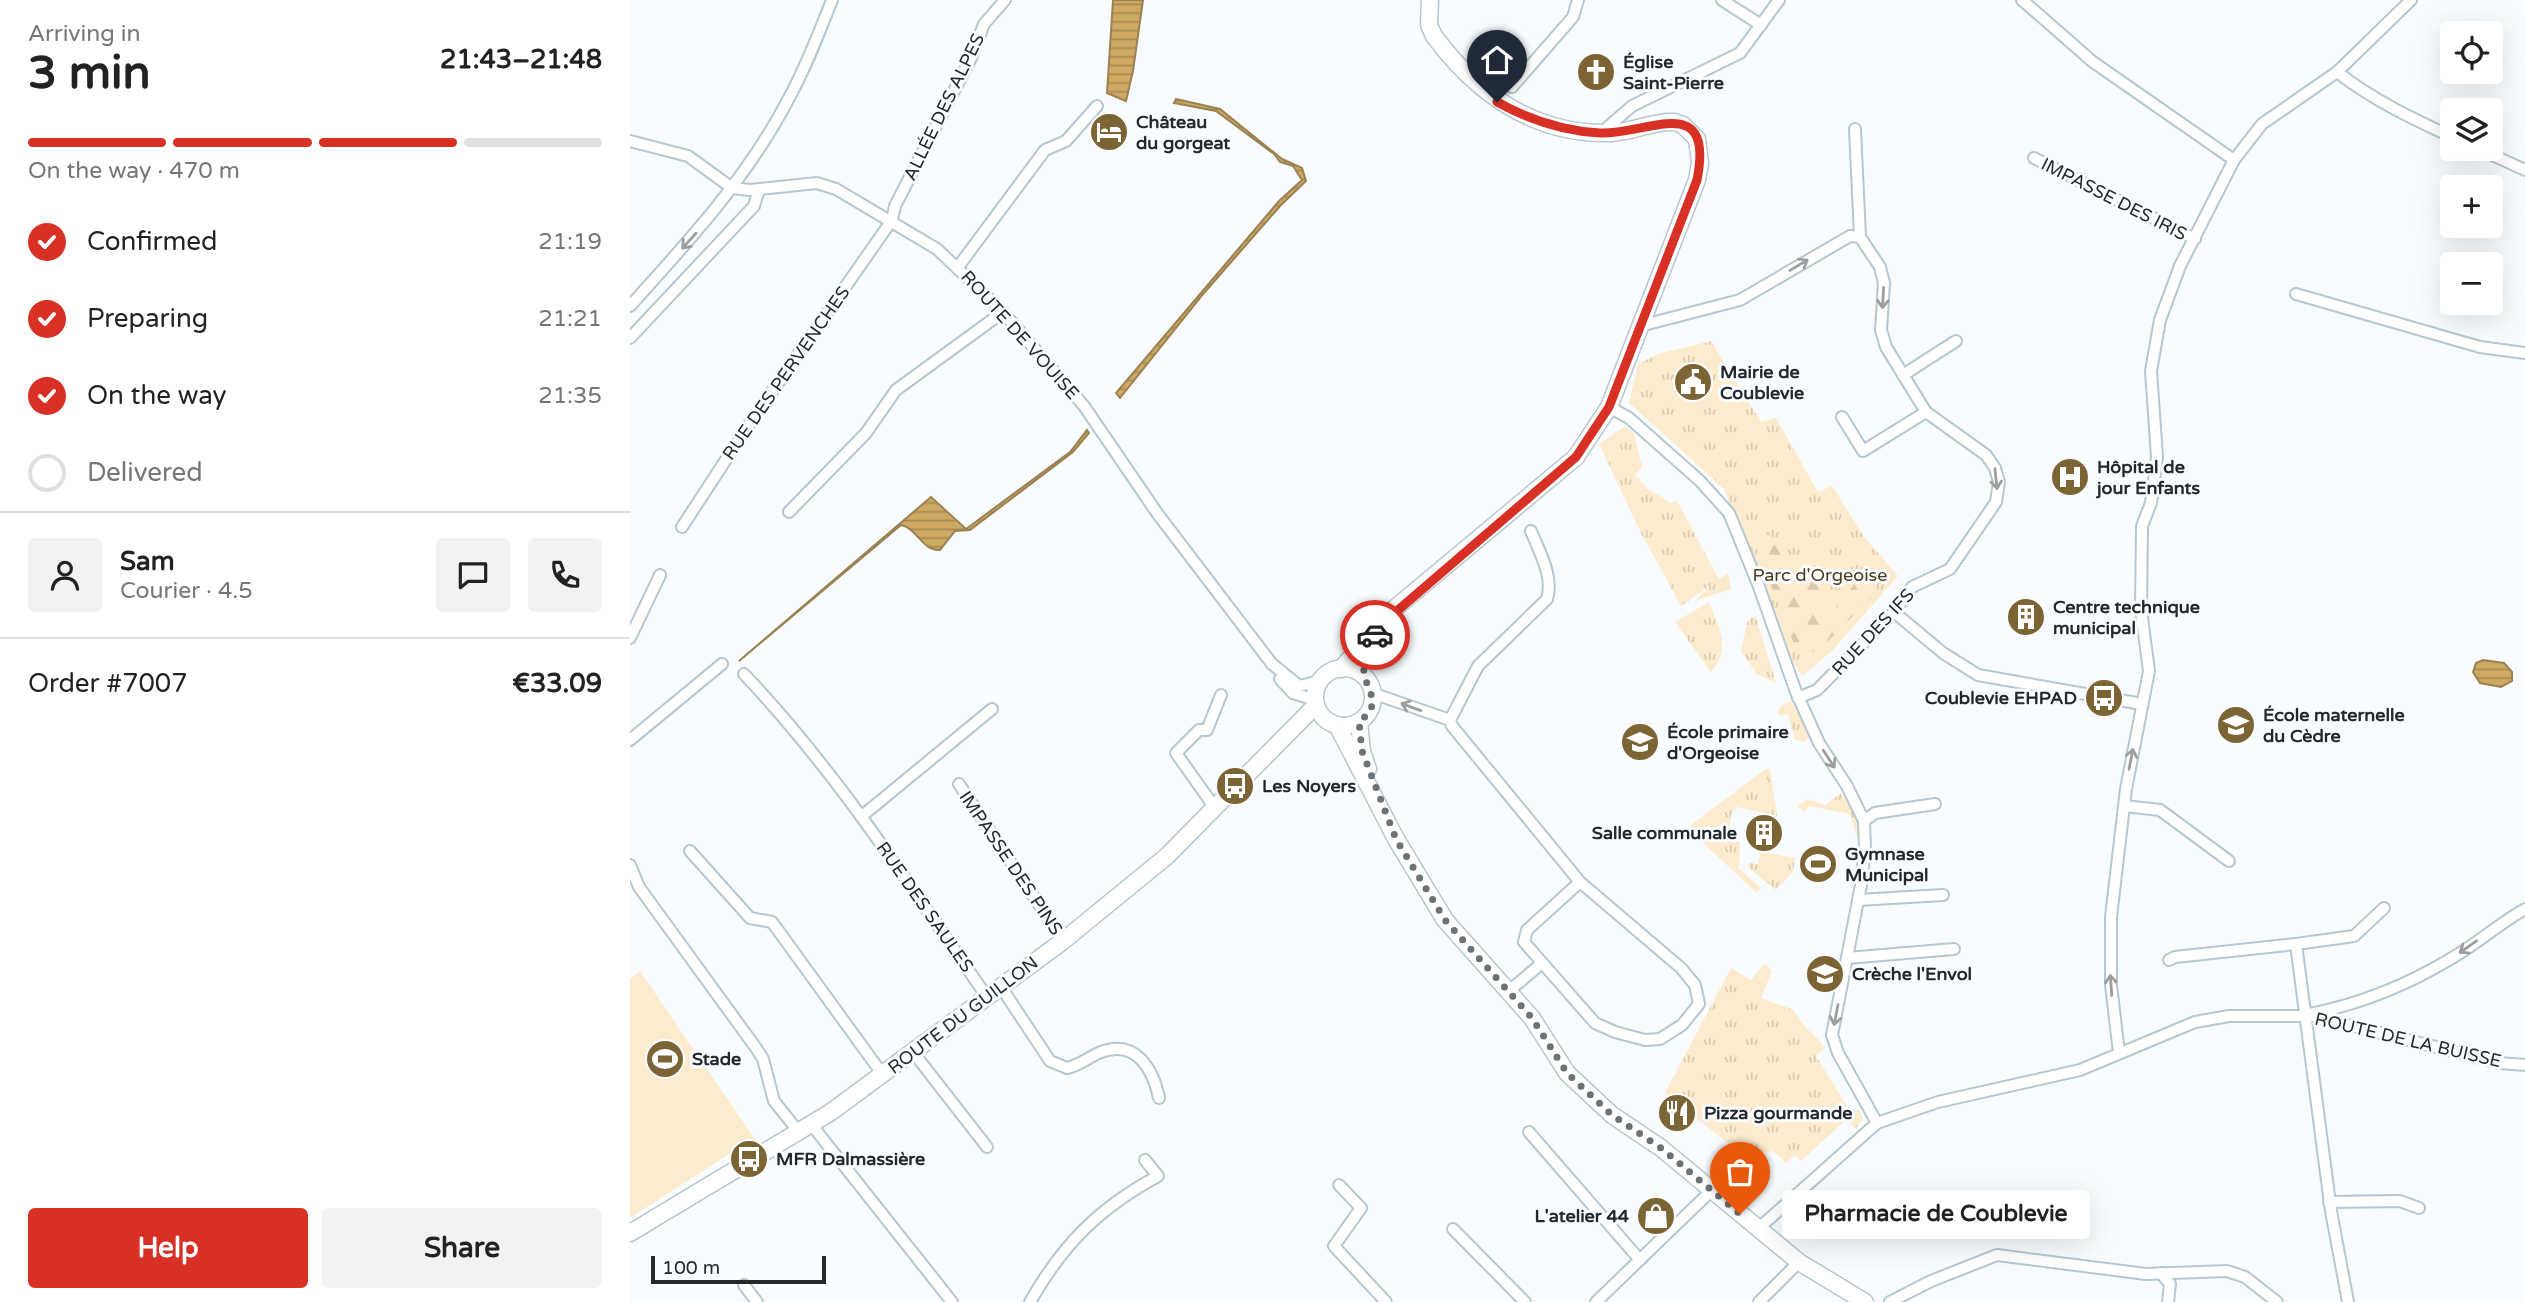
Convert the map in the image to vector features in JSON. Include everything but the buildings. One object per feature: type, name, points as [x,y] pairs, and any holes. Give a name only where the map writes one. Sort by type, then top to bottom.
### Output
[{"type":"main road","points":[[1364,677],[1366,653],[1374,637],[1390,617],[1576,457],[1609,407],[1697,180],[1700,151],[1692,132],[1674,122],[1601,133],[1556,125],[1513,111],[1482,91],[1434,36],[1429,25],[1430,0]]},
{"type":"main road","points":[[1341,669],[1388,614],[1437,575]]},
{"type":"main road","points":[[1333,723],[1359,722],[1370,710],[1373,693],[1364,677],[1349,669],[1329,673],[1320,681],[1316,702],[1333,723],[1396,839],[1445,920],[1532,1018],[1567,1073],[1612,1115],[1661,1148],[1799,1262],[1865,1302]]},
{"type":"main road","name":"ROUTE DU GUILLON","points":[[630,1233],[804,1127],[883,1075],[1063,941],[1167,856],[1316,702]]},
{"type":"main road","name":"ROUTE DU GUILLON","points":[[1265,756],[1312,722],[1333,723]]},
{"type":"main road","points":[[1359,722],[1362,751],[1396,839]]},
{"type":"street","points":[[630,306],[706,223],[732,188],[789,99],[832,0]]},
{"type":"street","name":"ALLÉE DES ALPES","points":[[892,220],[895,206],[972,56],[984,24],[1005,0]]},
{"type":"street","points":[[1466,73],[1484,61],[1512,87],[1573,17],[1578,0]]},
{"type":"street","points":[[1722,0],[1760,25]]},
{"type":"street","points":[[1601,133],[1632,106],[1740,53],[1779,0]]},
{"type":"street","points":[[2022,0],[2093,62],[2234,160]]},
{"type":"street","points":[[2119,1053],[2110,948],[2114,880],[2148,671],[2142,620],[2142,526],[2151,503],[2157,457],[2151,372],[2165,304],[2234,160],[2262,124],[2337,72],[2411,0]]},
{"type":"street","points":[[2337,72],[2362,91],[2400,113],[2440,131]]},
{"type":"street","points":[[958,267],[1045,150],[1066,141],[1097,106]]},
{"type":"street","points":[[1842,417],[1863,451],[1926,412],[1886,347],[1881,330],[1884,283],[1880,267],[1860,237],[1855,129]]},
{"type":"street","points":[[630,141],[688,156],[732,188]]},
{"type":"street","name":"IMPASSE DES IRIS","points":[[2034,158],[2195,239]]},
{"type":"street","points":[[2503,160],[2525,170]]},
{"type":"street","name":"ROUTE DE VOUISE","points":[[732,188],[759,190],[817,183],[836,189],[915,233],[958,267],[1003,312],[1084,406],[1157,513],[1272,664],[1278,677],[1293,693],[1316,702]]},
{"type":"street","points":[[630,338],[754,206],[759,190]]},
{"type":"street","name":"RUE DES PERVENCHES","points":[[682,527],[746,429],[892,220]]},
{"type":"street","points":[[1640,326],[1740,300],[1850,236],[1860,237]]},
{"type":"street","points":[[2296,293],[2480,347],[2525,353]]},
{"type":"street","points":[[789,512],[866,432],[896,390],[1003,312]]},
{"type":"street","points":[[1903,375],[1956,341]]},
{"type":"street","points":[[1609,407],[1629,418],[1700,481],[1729,513],[1758,584],[1798,698],[1819,743],[1847,786],[1864,821],[1865,848],[1858,900],[1832,1035],[1838,1053],[1877,1124]]},
{"type":"street","name":"RUE DES IFS","points":[[1798,698],[1817,690],[1894,612],[1912,587],[1950,569],[1996,502],[1999,482],[1995,468],[1986,455],[1926,412]]},
{"type":"street","points":[[1450,720],[1478,666],[1548,599],[1550,591],[1545,565],[1531,531]]},
{"type":"street","points":[[630,638],[660,575]]},
{"type":"street","points":[[1894,612],[1954,661],[1978,675],[2142,704]]},
{"type":"street","points":[[630,740],[722,664]]},
{"type":"street","name":"ROUTE DE VOUISE","points":[[1272,664],[1299,686],[1320,681]]},
{"type":"street","name":"RUE DES SAULES","points":[[744,674],[795,727],[862,816],[987,997]]},
{"type":"street","points":[[1373,693],[1450,720],[1479,761],[1580,882],[1681,968],[1695,985],[1699,1004],[1670,1036],[1645,1040],[1595,1023],[1524,942],[1527,930],[1580,882]]},
{"type":"street","points":[[1215,808],[1176,753],[1199,730],[1207,730],[1222,695]]},
{"type":"street","points":[[862,816],[992,709]]},
{"type":"street","name":"IMPASSE DES PINS","points":[[959,784],[1063,941]]},
{"type":"street","points":[[1864,821],[1875,813],[1935,804]]},
{"type":"street","points":[[2124,806],[2160,810],[2229,861]]},
{"type":"street","points":[[690,850],[750,918],[772,922],[883,1075]]},
{"type":"street","points":[[630,866],[639,887],[763,1059],[775,1101],[804,1127],[951,1302]]},
{"type":"street","points":[[1858,900],[1943,895]]},
{"type":"street","points":[[2169,960],[2175,957],[2354,936],[2385,908]]},
{"type":"street","points":[[2304,1015],[2345,1007],[2394,987],[2453,958],[2525,909]]},
{"type":"street","points":[[2295,944],[2329,1202],[2348,1302]]},
{"type":"street","points":[[1847,958],[1954,948]]},
{"type":"street","points":[[1509,992],[1542,963]]},
{"type":"street","points":[[1001,987],[1050,1061],[1067,1068],[1100,1052],[1125,1049],[1136,1054],[1153,1073],[1158,1098]]},
{"type":"street","name":"ROUTE DE LA BUISSE","points":[[1759,1228],[1877,1124],[1925,1106],[2080,1070],[2195,1022],[2229,1016],[2304,1015],[2500,1063],[2525,1065]]},
{"type":"street","points":[[913,1052],[987,1147]]},
{"type":"street","points":[[1529,1132],[1640,1260]]},
{"type":"street","points":[[1030,1302],[1053,1261],[1083,1228],[1131,1191],[1158,1176],[1144,1160]]},
{"type":"street","points":[[1339,1185],[1360,1208],[1334,1246],[1386,1302]]},
{"type":"street","points":[[1597,1302],[1712,1191]]},
{"type":"street","points":[[2329,1202],[2400,1201],[2419,1208]]},
{"type":"street","points":[[1453,1229],[1525,1302]]},
{"type":"street","points":[[1890,1302],[1931,1280],[1997,1255],[2161,1273],[2227,1271],[2245,1277],[2277,1302]]},
{"type":"street","points":[[1759,1302],[1799,1262]]},
{"type":"street","points":[[2168,1302],[2170,1284],[2183,1272]]},
{"type":"street","points":[[2161,1273],[2170,1284]]},
{"type":"street","points":[[744,1284],[757,1302]]},
{"type":"green space","name":"Parc d'Orgeoise","points":[[1711,341],[1761,422],[1776,418],[1818,492],[1832,486],[1865,538],[1898,576],[1831,652],[1802,676],[1787,653],[1724,489],[1629,403],[1638,364],[1658,354]]},
{"type":"green space","points":[[1624,427],[1634,433],[1642,467],[1635,475],[1648,489],[1671,503],[1677,501],[1719,579],[1728,573],[1731,589],[1695,601],[1711,585],[1681,606],[1641,533],[1599,444]]},
{"type":"green space","points":[[1768,535],[1786,544],[1786,574],[1805,581],[1827,569],[1821,604],[1827,618],[1865,571],[1878,591],[1817,652],[1796,649],[1758,552]]},
{"type":"green space","points":[[1709,602],[1722,638],[1721,655],[1711,672],[1675,622]]},
{"type":"green space","points":[[1755,616],[1776,683],[1757,674],[1741,651],[1748,620]]},
{"type":"green space","points":[[1790,701],[1804,721],[1809,737],[1805,742],[1795,740],[1788,714],[1780,716],[1778,713],[1781,706]]},
{"type":"green space","points":[[1766,769],[1770,769],[1777,816],[1737,807],[1732,811],[1728,835],[1731,842],[1740,842],[1739,869],[1761,888],[1757,893],[1687,828]]},
{"type":"green space","points":[[1841,793],[1856,817],[1860,838],[1857,838],[1850,814],[1809,806],[1804,812],[1798,806],[1807,799],[1825,805]]},
{"type":"green space","points":[[1761,852],[1795,858],[1793,872],[1776,890],[1748,867],[1749,863],[1758,864]]},
{"type":"green space","points":[[1765,963],[1772,971],[1761,998],[1794,1010],[1801,1022],[1825,1048],[1816,1056],[1850,1111],[1860,1110],[1863,1120],[1855,1129],[1848,1118],[1801,1161],[1795,1155],[1786,1163],[1773,1151],[1744,1156],[1665,1093],[1731,968],[1751,980]]},
{"type":"green space","name":"Stade","points":[[640,971],[754,1138],[630,1218],[630,979]]},
{"type":"shaded area","points":[[1113,0],[1143,0],[1126,101],[1107,93]]},
{"type":"shaded area","points":[[1176,99],[1220,109],[1282,159],[1302,168],[1306,181],[1281,205],[1204,293],[1120,398],[1116,393],[1279,201],[1302,180],[1293,166],[1280,162],[1274,154],[1216,111],[1174,103]]},
{"type":"shaded area","points":[[1087,430],[1089,433],[1073,452],[970,530],[955,531],[940,550],[929,547],[911,530],[901,525],[739,661],[931,497],[966,529],[1070,452]]},
{"type":"shaded area","points":[[2483,660],[2504,663],[2512,672],[2512,681],[2501,687],[2480,683],[2473,672],[2476,663]]},
{"type":"way so far","points":[[1375,635],[1367,650],[1363,667],[1364,677],[1373,693],[1372,702],[1370,710],[1359,722],[1359,737],[1396,839],[1410,865],[1445,920],[1532,1018],[1567,1073],[1612,1115],[1661,1148],[1740,1214]]},
{"type":"place","name":"Église Saint-Pierre","points":[[1596,72]]},
{"type":"place","name":"Château du gorgeat","points":[[1109,132]]},
{"type":"place","name":"Mairie de Coublevie","points":[[1693,382]]},
{"type":"place","name":"Hôpital de jour Enfants","points":[[2070,477]]},
{"type":"place","name":"Centre technique municipal","points":[[2026,617]]},
{"type":"place","name":"Coublevie EHPAD","points":[[2104,698]]},
{"type":"place","name":"École maternelle du Cèdre","points":[[2236,725]]},
{"type":"place","name":"École primaire d'Orgeoise","points":[[1640,742]]},
{"type":"place","name":"Les Noyers","points":[[1235,786]]},
{"type":"place","name":"Salle communale","points":[[1764,833]]},
{"type":"place","name":"Gymnase Municipal","points":[[1818,864]]},
{"type":"place","name":"Crèche l'Envol","points":[[1825,974]]},
{"type":"place","name":"Stade","points":[[665,1059]]},
{"type":"place","name":"Pizza gourmande","points":[[1677,1113]]},
{"type":"place","name":"MFR Dalmassière","points":[[749,1159]]},
{"type":"place","name":"Pharmacie de Coublevie","points":[[1740,1214]]},
{"type":"place","name":"L'atelier 44","points":[[1656,1216]]},
{"type":"route","points":[[1375,635],[1390,617],[1437,575],[1576,457],[1592,437],[1609,407],[1697,180],[1700,163],[1697,139],[1683,125],[1665,121],[1612,133],[1584,132],[1513,111],[1497,102]]}]
